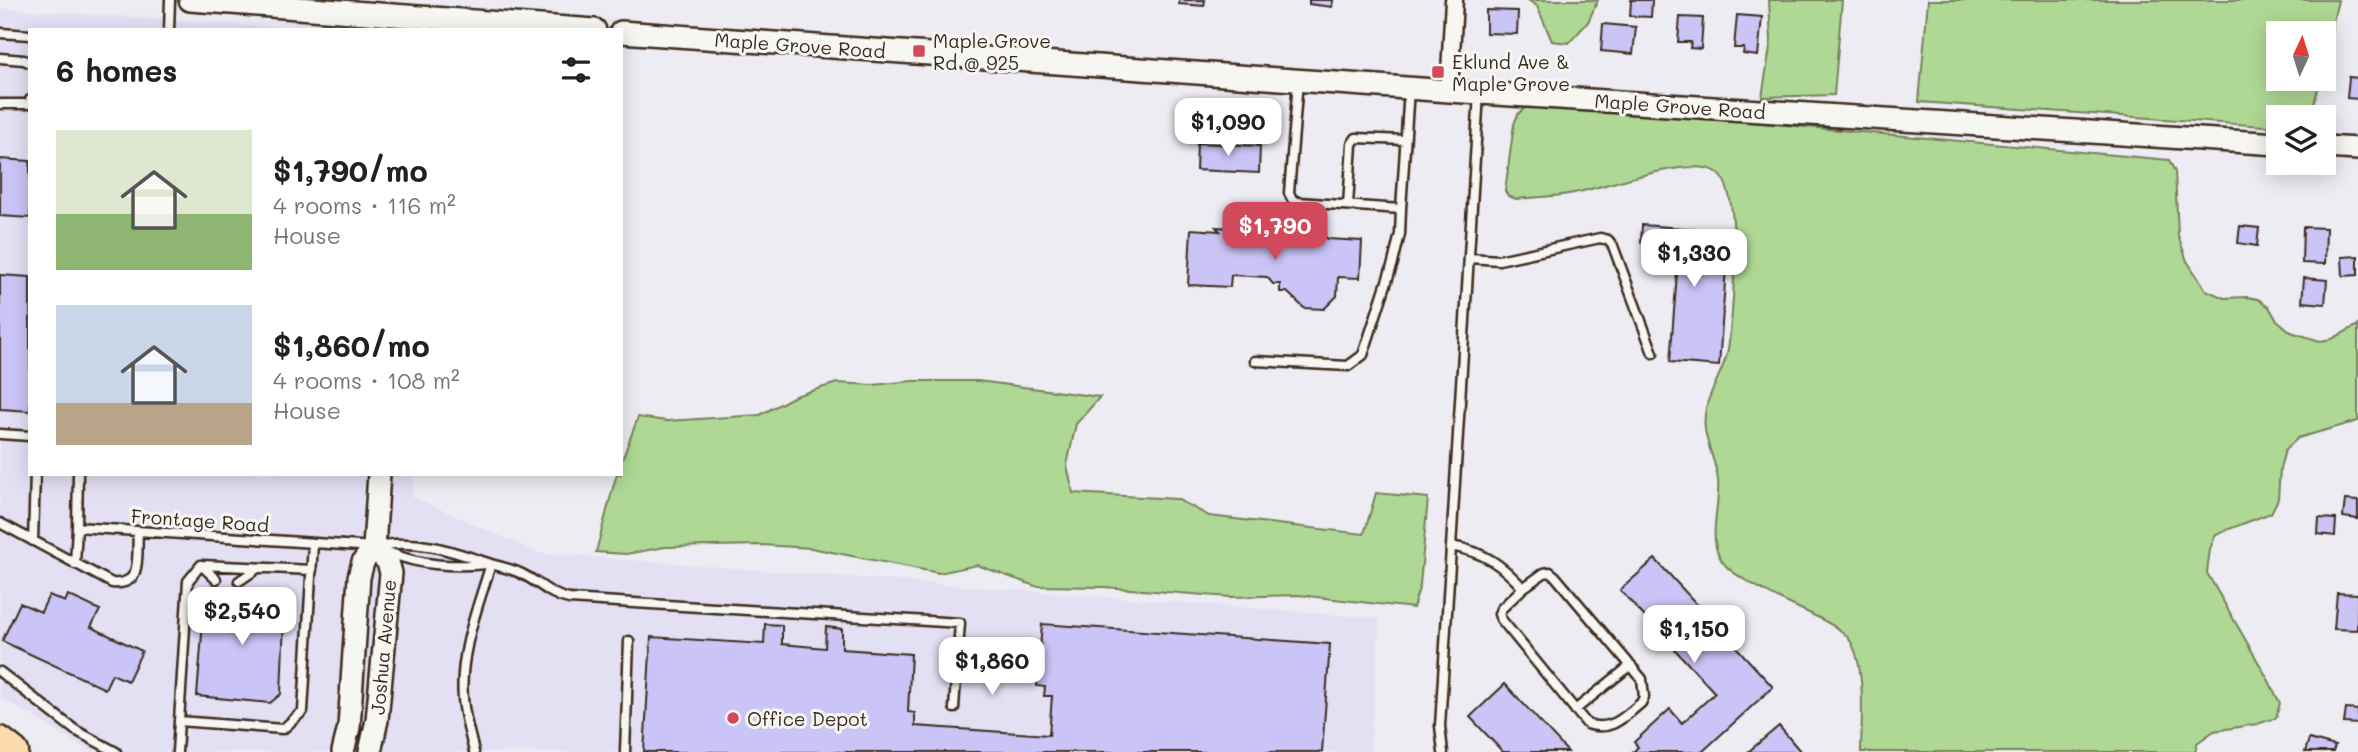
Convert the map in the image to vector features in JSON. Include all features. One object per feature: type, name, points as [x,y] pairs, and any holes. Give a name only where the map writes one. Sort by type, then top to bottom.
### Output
[{"type":"highway","points":[[0,741],[14,752]]},
{"type":"street","points":[[190,0],[570,28]]},
{"type":"street","points":[[1449,91],[1454,0]]},
{"type":"street","name":"Maple Grove Road","points":[[623,32],[1409,89],[2266,143]]},
{"type":"street","points":[[2336,148],[2358,149]]},
{"type":"street","name":"Joshua Avenue","points":[[343,752],[349,727],[359,572],[374,547],[379,476]]},
{"type":"street","name":"Joshua Avenue","points":[[370,752],[377,720],[391,573],[388,562],[374,547]]},
{"type":"lane","points":[[169,28],[170,0]]},
{"type":"lane","points":[[0,33],[28,35]]},
{"type":"lane","points":[[0,58],[28,61]]},
{"type":"lane","points":[[1298,80],[1289,193],[1292,199],[1298,202],[1401,209]]},
{"type":"lane","points":[[1255,361],[1348,366],[1363,355],[1400,234],[1409,89]]},
{"type":"lane","points":[[1444,752],[1440,726],[1479,93]]},
{"type":"lane","points":[[0,104],[28,104]]},
{"type":"lane","points":[[1348,205],[1352,144],[1356,138],[1405,140]]},
{"type":"lane","points":[[1469,258],[1499,260],[1600,238],[1608,240],[1613,246],[1653,353]]},
{"type":"lane","points":[[0,433],[28,436]]},
{"type":"lane","points":[[33,541],[35,476]]},
{"type":"lane","points":[[75,564],[78,476]]},
{"type":"lane","points":[[0,523],[112,583],[125,584],[132,580],[135,573],[138,532]]},
{"type":"lane","name":"Frontage Road","points":[[77,527],[374,547],[397,543],[431,546],[454,550],[491,564]]},
{"type":"lane","points":[[179,721],[283,729],[303,711],[313,543]]},
{"type":"lane","points":[[1451,546],[1485,555],[1523,588]]},
{"type":"lane","name":"Frontage Road","points":[[374,547],[398,557],[427,564],[464,567],[491,564]]},
{"type":"lane","points":[[474,752],[464,707],[463,676],[470,637],[491,564],[521,573],[554,595],[569,599],[960,623],[954,708]]},
{"type":"lane","points":[[201,565],[312,570]]},
{"type":"lane","points":[[201,565],[216,579]]},
{"type":"lane","points":[[177,752],[188,581],[201,565]]},
{"type":"lane","points":[[239,580],[258,568]]},
{"type":"lane","points":[[1550,572],[1631,665],[1642,679],[1644,697],[1641,703],[1611,726],[1587,724],[1501,619],[1501,609],[1523,588],[1544,573],[1550,572]]},
{"type":"lane","points":[[625,752],[629,641]]},
{"type":"lane","points":[[1575,710],[1631,665]]},
{"type":"lane","points":[[0,671],[68,725],[116,752]]},
{"type":"shaded area","points":[[0,8],[281,28],[28,28],[28,476],[414,476],[413,497],[539,553],[1380,618],[1370,752],[91,752],[0,697]]},
{"type":"green space","points":[[1528,0],[1598,0],[1588,22],[1569,43],[1552,41],[1537,6]]},
{"type":"green space","points":[[1769,0],[1842,0],[1834,95],[1762,97],[1771,41]]},
{"type":"green space","points":[[1928,0],[2338,0],[2333,21],[2266,21],[2266,91],[2317,91],[2314,105],[2266,105],[2266,126],[1919,102]]},
{"type":"green space","points":[[1527,106],[1719,119],[2169,160],[2175,172],[2178,235],[2187,261],[2206,290],[2224,298],[2258,299],[2269,307],[2276,319],[2291,332],[2320,341],[2332,339],[2358,325],[2358,421],[2298,438],[2285,450],[2280,469],[2278,499],[2271,513],[2216,534],[2210,549],[2207,573],[2280,703],[2276,718],[2214,731],[2197,743],[2195,752],[1861,752],[1862,687],[1860,669],[1850,640],[1832,625],[1735,574],[1719,557],[1716,547],[1718,480],[1706,435],[1705,418],[1709,398],[1728,349],[1732,311],[1733,229],[1726,185],[1718,173],[1706,168],[1689,167],[1567,194],[1516,199],[1508,196],[1505,191],[1514,124],[1518,114]]},
{"type":"green space","points":[[912,381],[978,381],[1100,397],[1076,424],[1067,465],[1073,493],[1177,499],[1209,516],[1364,534],[1376,493],[1428,498],[1420,585],[1413,608],[1299,595],[1230,597],[1104,587],[1035,586],[977,565],[939,573],[811,548],[762,545],[665,547],[626,554],[596,552],[616,476],[623,476],[623,458],[638,417],[667,421],[760,415],[795,396],[837,383],[873,385]]},
{"type":"building","points":[[1179,0],[1205,0],[1204,6],[1179,4]]},
{"type":"building","points":[[1309,0],[1333,0],[1332,7],[1309,4]]},
{"type":"building","points":[[1631,0],[1652,0],[1651,17],[1630,16]]},
{"type":"building","points":[[1486,10],[1518,11],[1517,34],[1486,33]]},
{"type":"building","points":[[1737,15],[1762,17],[1758,56],[1743,54],[1744,48],[1734,48]]},
{"type":"building","points":[[1680,17],[1703,18],[1701,49],[1690,48],[1691,42],[1678,42]]},
{"type":"building","points":[[1603,24],[1636,27],[1633,54],[1601,51]]},
{"type":"building","points":[[2349,77],[2358,78],[2358,99],[2347,98]]},
{"type":"building","points":[[1197,143],[1260,146],[1259,173],[1196,170]]},
{"type":"building","points":[[0,159],[28,161],[28,218],[0,216]]},
{"type":"building","points":[[1642,225],[1722,231],[1721,240],[1728,240],[1719,366],[1670,362],[1678,260],[1648,258],[1649,243],[1641,242]]},
{"type":"building","points":[[2240,226],[2259,228],[2257,246],[2238,243]]},
{"type":"building","points":[[1216,227],[1265,230],[1271,235],[1303,237],[1307,233],[1322,234],[1328,239],[1362,241],[1360,278],[1338,277],[1337,296],[1324,309],[1304,308],[1287,292],[1280,292],[1280,284],[1273,284],[1267,277],[1231,275],[1230,287],[1188,285],[1191,229],[1220,231]]},
{"type":"building","points":[[2303,227],[2326,228],[2325,264],[2302,263]]},
{"type":"building","points":[[2358,256],[2358,275],[2343,276],[2342,257]]},
{"type":"building","points":[[0,275],[28,277],[28,411],[0,409]]},
{"type":"building","points":[[2304,278],[2327,280],[2325,304],[2302,302]]},
{"type":"building","points":[[2345,500],[2358,501],[2358,519],[2343,517]]},
{"type":"building","points":[[2319,518],[2336,519],[2335,536],[2318,534]]},
{"type":"building","points":[[1655,559],[1773,687],[1702,752],[1633,752],[1638,747],[1634,742],[1670,709],[1682,723],[1715,693],[1620,590]]},
{"type":"building","points":[[211,592],[285,595],[281,694],[270,703],[197,696],[205,597]]},
{"type":"building","points":[[2337,593],[2358,594],[2357,630],[2334,629]]},
{"type":"building","points":[[49,595],[65,602],[68,595],[100,610],[91,627],[142,651],[128,681],[112,674],[105,689],[2,641],[20,603],[41,612]]},
{"type":"building","points":[[765,624],[782,625],[782,644],[825,648],[826,627],[842,629],[842,649],[911,654],[908,712],[915,713],[915,726],[1049,735],[1052,696],[1044,696],[1045,687],[1037,686],[1042,624],[1330,644],[1322,752],[644,752],[651,637],[764,644]]},
{"type":"building","points":[[1505,684],[1568,752],[1503,752],[1470,717]]},
{"type":"building","points":[[2346,709],[2358,710],[2358,724],[2344,723]]},
{"type":"building","points":[[1779,726],[1801,752],[1748,752]]},
{"type":"building","points":[[2309,739],[2335,746],[2333,752],[2305,752]]},
{"type":"place","name":"Maple Grove Rd @ 925","points":[[919,51]]},
{"type":"place","name":"Eklund Ave & Maple Grove","points":[[1438,72]]},
{"type":"place","name":"Office Depot","points":[[733,718]]}]
